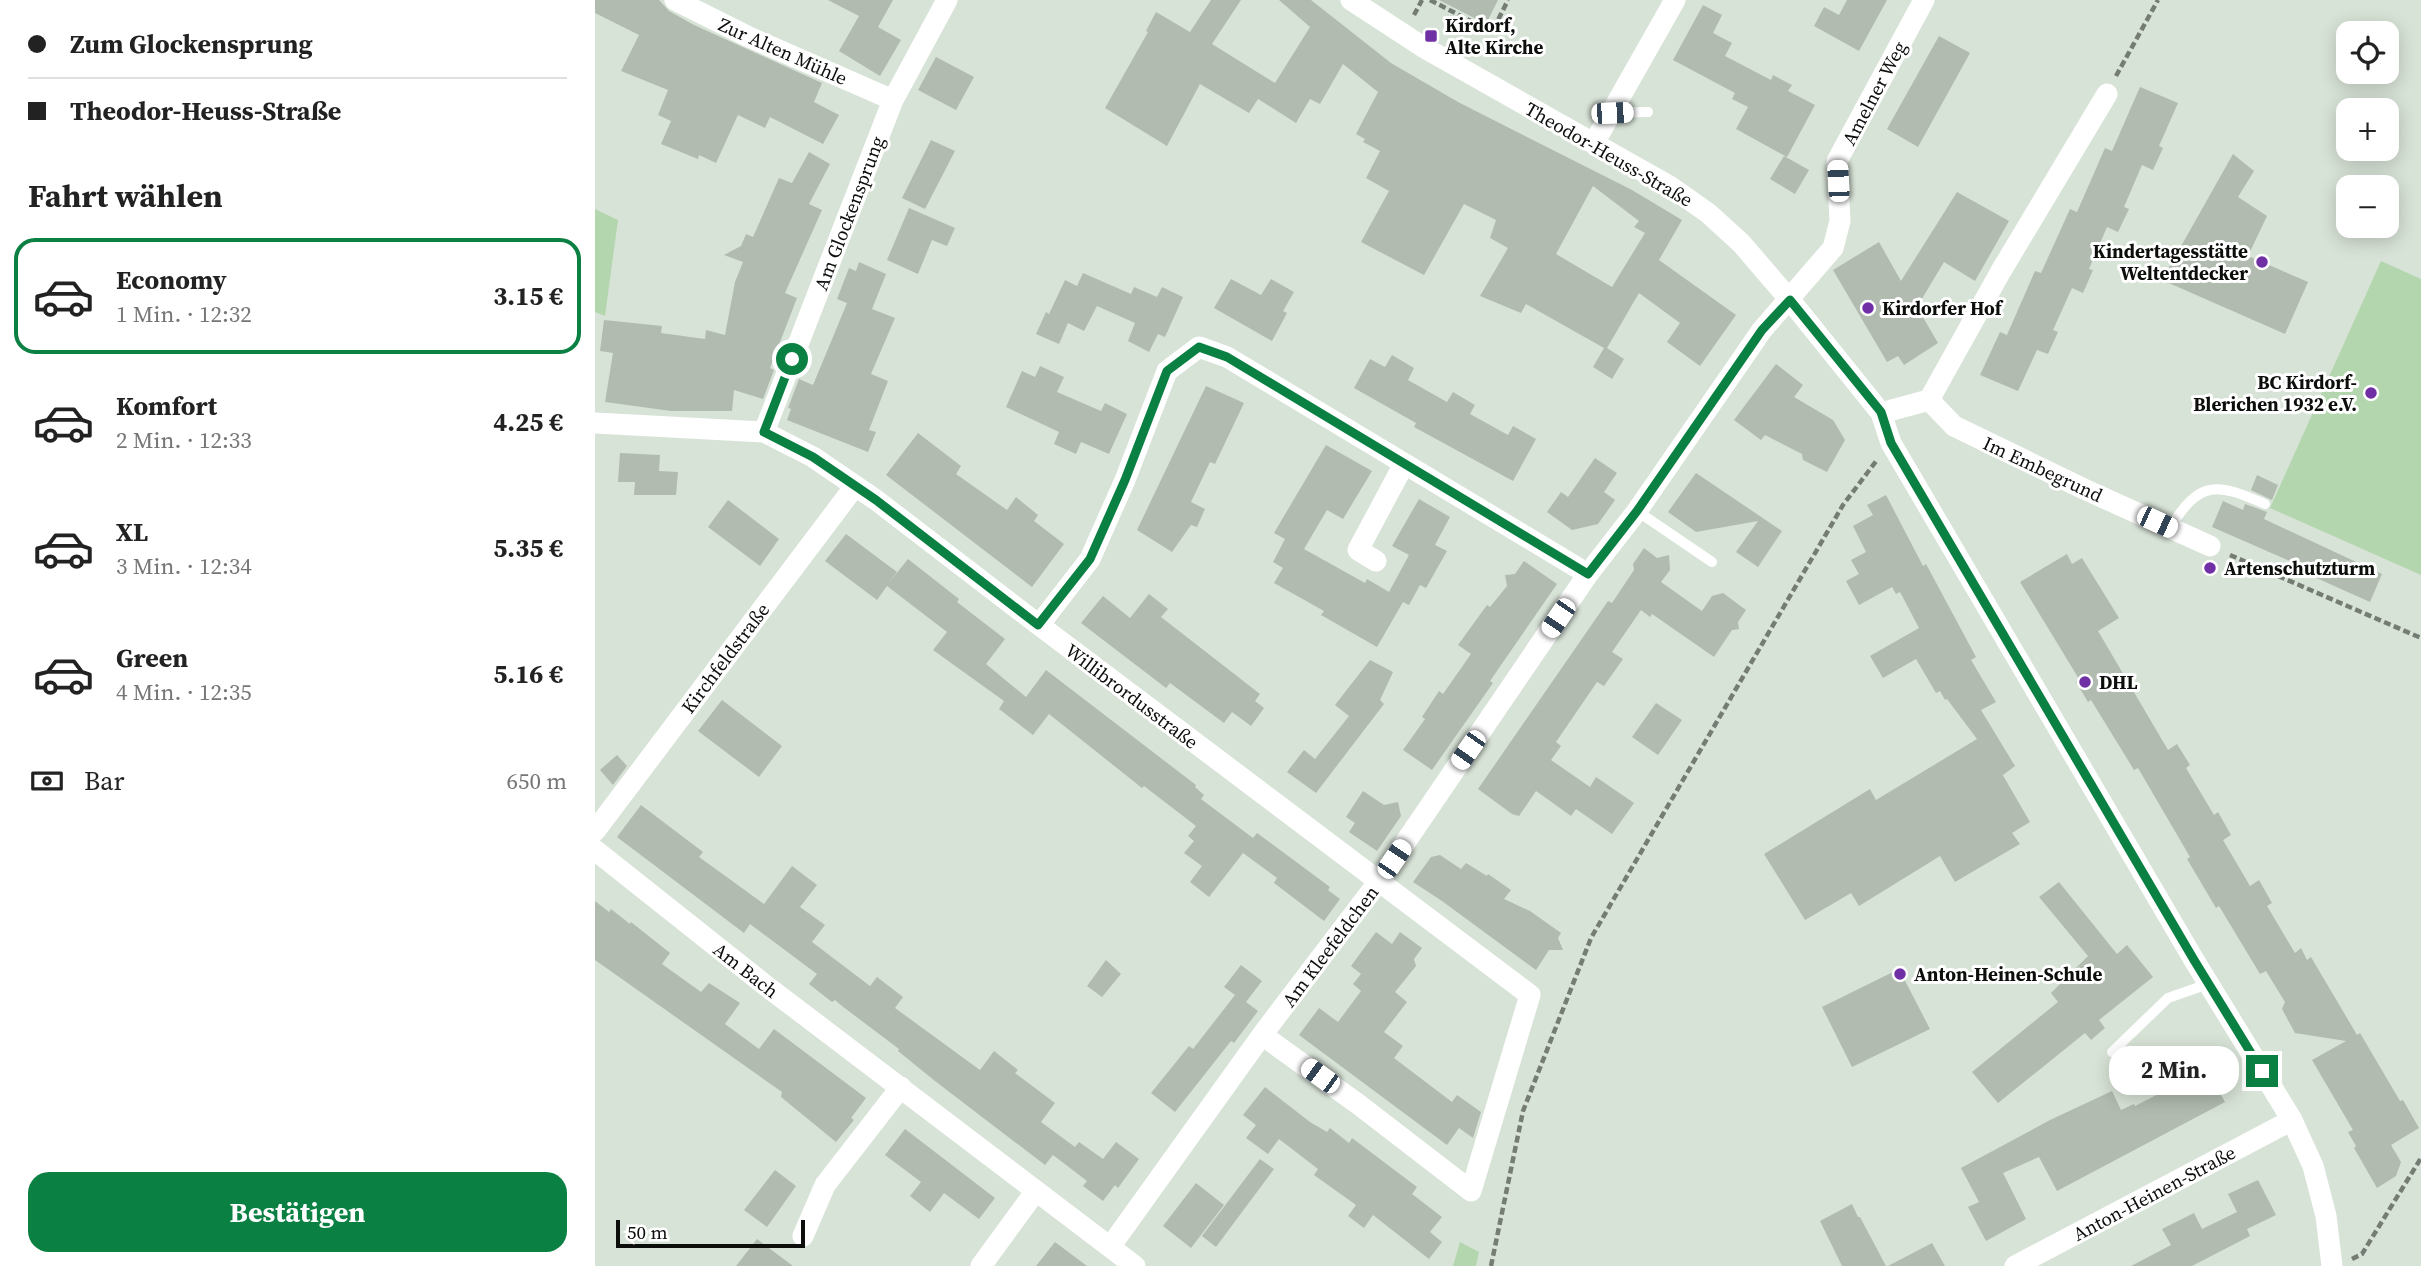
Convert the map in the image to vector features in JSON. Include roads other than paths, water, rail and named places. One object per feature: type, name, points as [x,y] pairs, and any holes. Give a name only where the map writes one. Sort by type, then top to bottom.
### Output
[{"type":"street","name":"Zur Alten Mühle","points":[[675,0],[749,37],[893,100]]},
{"type":"street","name":"Am Glockensprung","points":[[764,432],[893,100],[947,0]]},
{"type":"street","name":"Theodor-Heuss-Straße","points":[[1350,0],[1403,36],[1671,187],[1708,214],[1741,243],[1881,412],[1891,443],[2209,984],[2292,1120],[2313,1166],[2341,1263]]},
{"type":"street","points":[[1594,143],[1675,0]]},
{"type":"street","name":"Amelner Weg","points":[[1790,300],[1833,248],[1840,222],[1837,161],[1924,0]]},
{"type":"street","points":[[1881,412],[1929,400],[2001,271],[2107,94]]},
{"type":"street","name":"Am Kleefeldchen","points":[[1111,1247],[1262,1035],[1378,881],[1588,574],[1637,511],[1762,330],[1790,300]]},
{"type":"street","points":[[1038,625],[1090,559],[1125,480],[1167,371],[1199,347],[1227,357],[1588,574]]},
{"type":"street","name":"Im Embegrund","points":[[1929,400],[1954,426],[2145,510],[2171,528],[2210,546]]},
{"type":"street","name":"Willibrordusstraße","points":[[595,423],[764,432],[813,457],[1530,995],[1471,1191],[1358,1104],[1262,1035]]},
{"type":"street","points":[[1358,550],[1404,464]]},
{"type":"street","name":"Kirchfeldstraße","points":[[595,831],[855,486]]},
{"type":"street","name":"Am Bach","points":[[595,850],[765,985],[1135,1266]]},
{"type":"street","points":[[803,1236],[825,1185],[901,1087]]},
{"type":"street","name":"Anton-Heinen-Straße","points":[[2015,1266],[2292,1120]]},
{"type":"street","points":[[981,1266],[1035,1192]]},
{"type":"lane","points":[[1612,113],[1648,112]]},
{"type":"lane","points":[[2171,528],[2183,507],[2214,488],[2231,489],[2265,505]]},
{"type":"lane","points":[[1637,511],[1712,562]]},
{"type":"lane","points":[[2112,1052],[2168,998],[2209,984]]},
{"type":"place","name":"Kirdorf, Alte Kirche","points":[[1431,36]]},
{"type":"place","name":"Kindertagesstätte Weltentdecker","points":[[2262,262]]},
{"type":"place","name":"Kirdorfer Hof","points":[[1868,308]]},
{"type":"place","name":"BC Kirdorf- Blerichen 1932 e.V.","points":[[2371,393]]},
{"type":"place","name":"Artenschutzturm","points":[[2210,568]]},
{"type":"place","name":"DHL","points":[[2085,682]]},
{"type":"place","name":"Anton-Heinen-Schule","points":[[1900,974]]}]
